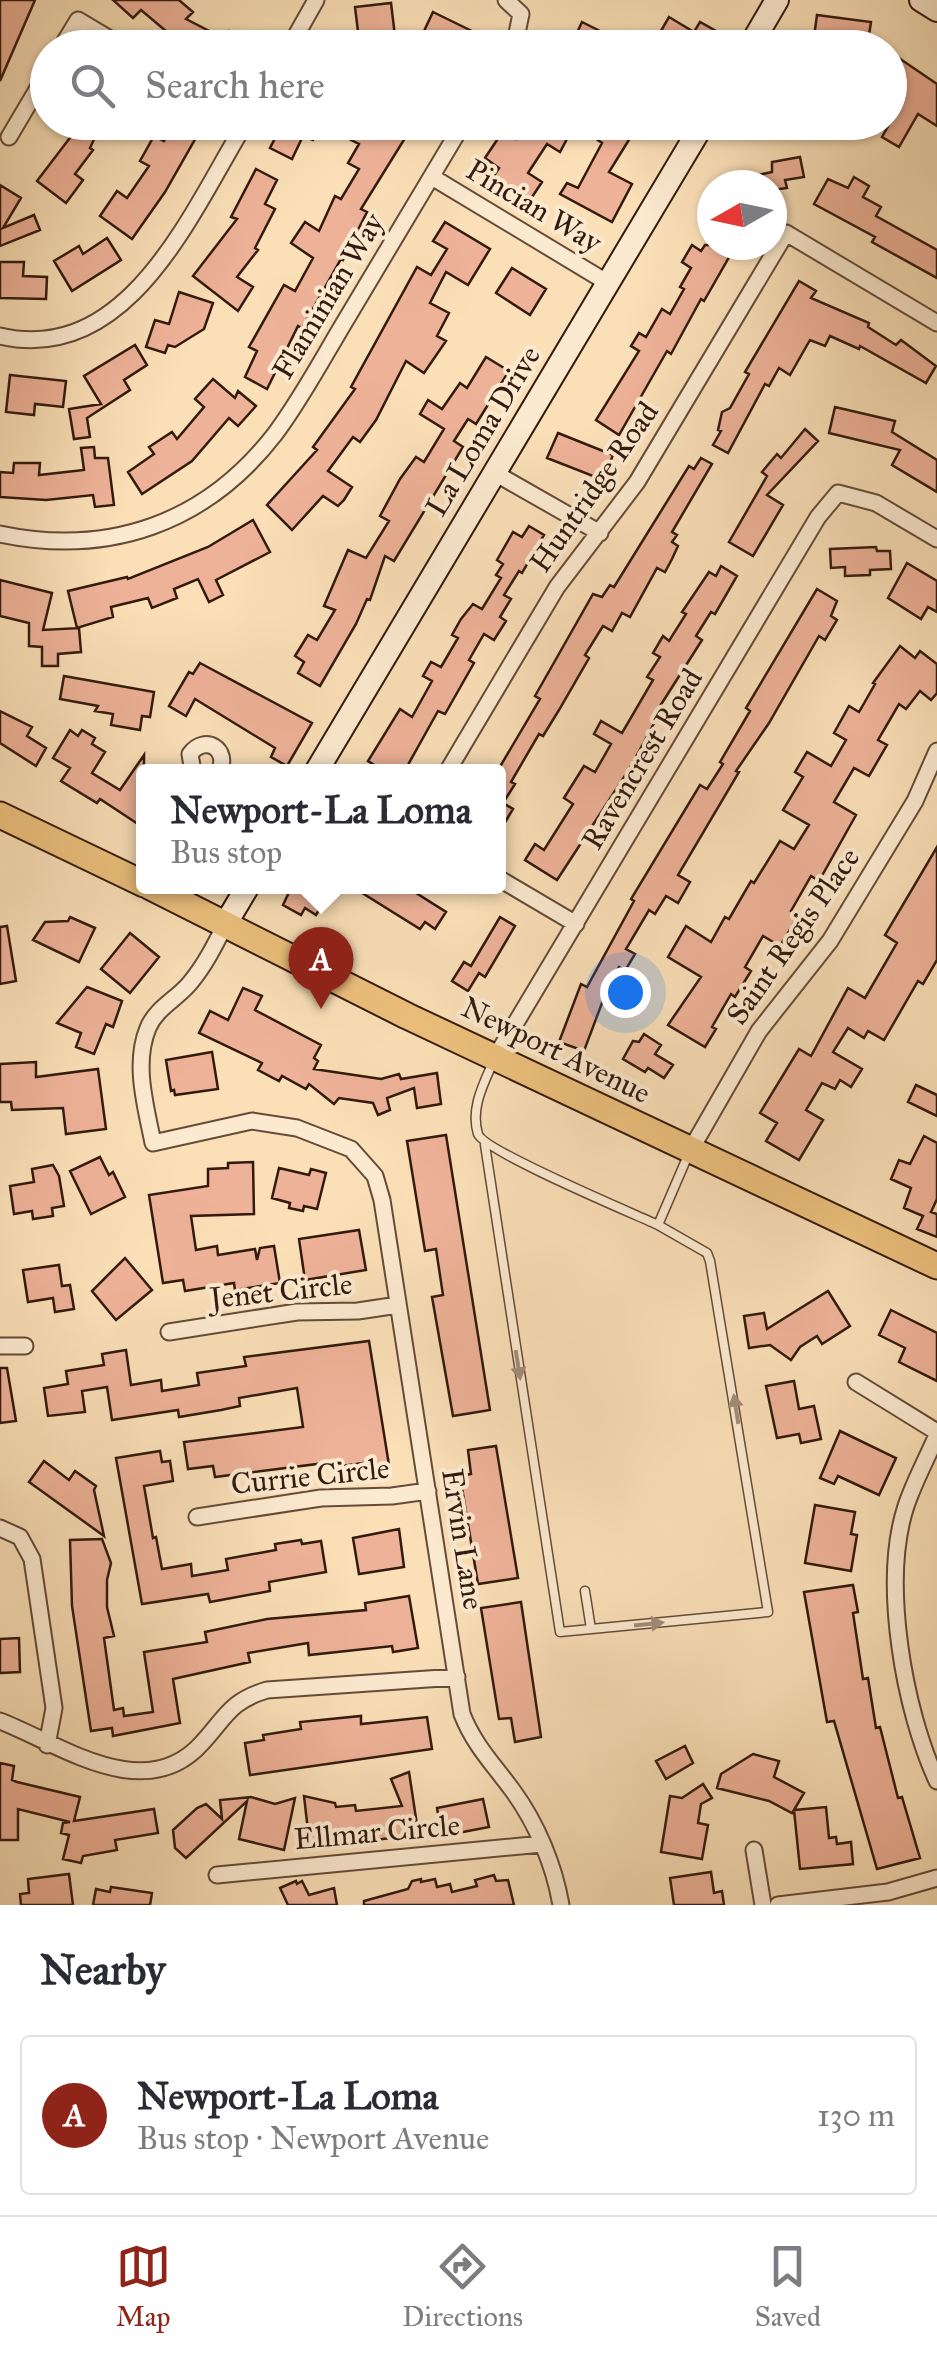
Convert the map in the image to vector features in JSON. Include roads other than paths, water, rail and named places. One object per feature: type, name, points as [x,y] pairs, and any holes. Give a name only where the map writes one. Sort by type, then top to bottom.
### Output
[{"type":"main road","points":[[760,30],[777,0]]},
{"type":"main road","points":[[921,0],[937,10]]},
{"type":"main road","name":"La Loma Drive","points":[[321,764],[693,140]]},
{"type":"main road","name":"Newport Avenue","points":[[0,815],[136,880]]},
{"type":"main road","name":"Newport Avenue","points":[[164,894],[407,1016],[937,1266]]},
{"type":"main road","points":[[226,924],[243,894]]},
{"type":"street","points":[[299,30],[316,0]]},
{"type":"street","points":[[506,0],[520,14],[517,30]]},
{"type":"street","points":[[72,30],[78,20],[94,30]]},
{"type":"street","points":[[9,137],[30,101]]},
{"type":"street","points":[[0,336],[41,339],[68,334],[104,318],[130,298],[154,272],[235,140]]},
{"type":"street","name":"Flaminian Way","points":[[0,534],[67,542],[110,538],[152,528],[225,488],[276,432],[454,140]]},
{"type":"street","name":"Pincian Way","points":[[432,177],[608,282]]},
{"type":"street","name":"Huntridge Road","points":[[452,764],[557,587],[637,482],[786,233],[937,323]]},
{"type":"street","points":[[493,472],[600,534]]},
{"type":"street","name":"Ravencrest Road","points":[[496,1056],[818,517],[838,493],[876,503],[937,539]]},
{"type":"street","points":[[190,764],[194,749],[212,744],[221,754],[223,764]]},
{"type":"street","name":"Saint Regis Place","points":[[690,1151],[759,1031],[830,941],[915,801],[937,751]]},
{"type":"street","points":[[506,883],[576,924]]},
{"type":"street","name":"Ervin Lane","points":[[226,924],[187,987],[162,1007],[148,1027],[142,1055],[142,1090],[153,1143],[252,1121],[276,1123],[351,1148],[375,1176],[382,1200],[462,1714],[471,1738],[512,1791],[542,1844],[560,1905]]},
{"type":"street","name":"Jenet Circle","points":[[170,1332],[298,1312],[358,1311],[398,1305]]},
{"type":"street","points":[[0,1346],[25,1346]]},
{"type":"street","points":[[856,1382],[937,1433],[906,1507],[895,1556],[895,1602],[913,1713],[937,1781]]},
{"type":"street","name":"Currie Circle","points":[[198,1517],[321,1498],[428,1491]]},
{"type":"street","points":[[0,1528],[20,1537],[32,1560],[54,1708],[47,1744]]},
{"type":"street","points":[[0,1721],[108,1768],[160,1768],[181,1762],[201,1745],[229,1708],[246,1696],[267,1690],[457,1677]]},
{"type":"street","name":"Ellmar Circle","points":[[217,1875],[542,1844]]},
{"type":"street","points":[[754,1850],[763,1905]]},
{"type":"street","points":[[778,1905],[888,1892],[937,1878]]},
{"type":"lane","points":[[485,1145],[560,1632],[768,1612],[707,1253],[485,1145],[479,1138],[476,1118],[478,1098],[496,1056]]},
{"type":"lane","points":[[658,1226],[690,1151]]},
{"type":"lane","points":[[585,1591],[592,1629]]},
{"type":"place","name":"Newport-La Loma","points":[[321,1009]]}]
